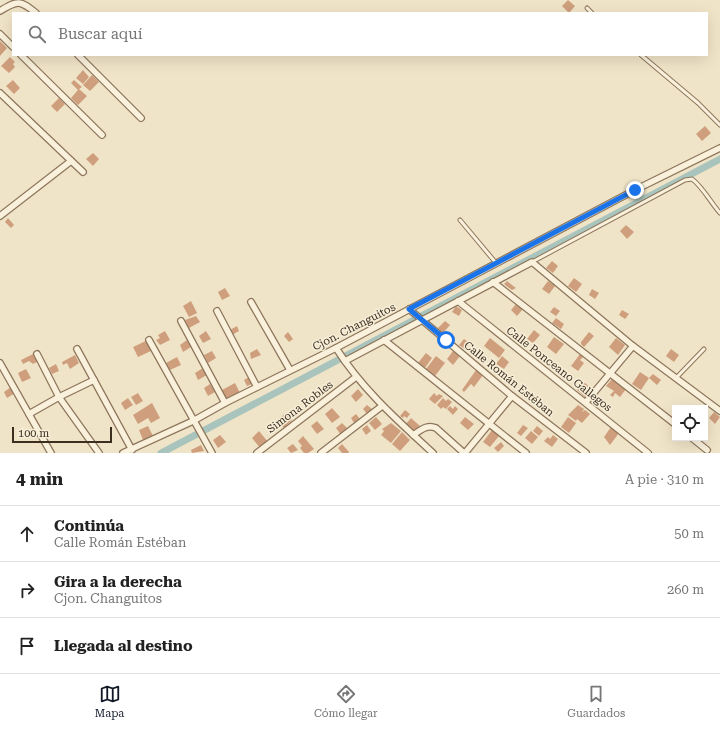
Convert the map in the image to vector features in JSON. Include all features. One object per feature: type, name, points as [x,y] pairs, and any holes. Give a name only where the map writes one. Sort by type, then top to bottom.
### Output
[{"type":"street","points":[[0,11],[16,1],[25,2],[35,12]]},
{"type":"street","points":[[0,34],[12,46]]},
{"type":"street","points":[[22,56],[102,135]]},
{"type":"street","points":[[79,56],[141,118]]},
{"type":"street","points":[[0,93],[83,172]]},
{"type":"street","name":"Cjon. Changuitos","points":[[123,453],[193,421],[290,370],[337,350],[496,263],[635,190],[720,148]]},
{"type":"street","points":[[0,216],[71,161]]},
{"type":"street","points":[[344,359],[384,340],[420,319],[532,262],[633,346],[677,377],[720,411]]},
{"type":"street","points":[[493,282],[672,422]]},
{"type":"street","name":"Calle Ponceano Gallegos","points":[[458,301],[648,453]]},
{"type":"street","points":[[251,302],[290,370]]},
{"type":"street","name":"Calle Román Estéban","points":[[411,310],[512,396],[586,453]]},
{"type":"street","points":[[217,311],[257,387]]},
{"type":"street","points":[[181,321],[225,403]]},
{"type":"street","points":[[150,340],[196,427],[212,453]]},
{"type":"street","points":[[384,340],[526,453]]},
{"type":"street","points":[[586,402],[633,346]]},
{"type":"street","points":[[77,349],[132,450]]},
{"type":"street","points":[[337,350],[356,377],[382,406],[433,453]]},
{"type":"street","points":[[37,354],[59,397],[99,453]]},
{"type":"street","points":[[0,363],[51,453]]},
{"type":"street","name":"Simona Robles","points":[[257,453],[356,377]]},
{"type":"street","points":[[29,414],[94,380]]},
{"type":"street","points":[[413,435],[425,427],[431,426],[436,428],[465,453],[512,396]]},
{"type":"street","points":[[321,453],[382,406]]},
{"type":"street","points":[[696,441],[708,450]]},
{"type":"lane","points":[[587,8],[591,12]]},
{"type":"lane","points":[[642,56],[698,103],[720,125]]},
{"type":"lane","points":[[532,262],[685,180],[692,179],[698,183],[708,199],[720,213]]},
{"type":"lane","points":[[460,220],[496,263]]},
{"type":"lane","points":[[677,377],[704,349]]},
{"type":"building","points":[[568,0],[575,6],[570,12],[568,12],[562,6]]},
{"type":"building","points":[[0,41],[7,48],[0,56]]},
{"type":"building","points":[[10,57],[15,62],[13,64],[15,67],[9,73],[1,66]]},
{"type":"building","points":[[83,70],[89,77],[83,84],[76,78]]},
{"type":"building","points":[[92,75],[99,82],[90,91],[83,85]]},
{"type":"building","points":[[13,80],[20,88],[14,94],[6,86]]},
{"type":"building","points":[[74,80],[82,87],[79,89],[87,96],[78,105],[71,98],[78,90],[71,83]]},
{"type":"building","points":[[59,98],[65,104],[57,112],[51,106]]},
{"type":"building","points":[[705,126],[711,133],[702,141],[696,134]]},
{"type":"building","points":[[93,153],[99,159],[93,166],[86,159]]},
{"type":"building","points":[[8,218],[14,225],[11,228],[5,222]]},
{"type":"building","points":[[626,225],[634,232],[627,239],[620,231]]},
{"type":"building","points":[[552,261],[558,266],[553,273],[546,268]]},
{"type":"building","points":[[574,278],[582,284],[576,292],[568,286]]},
{"type":"building","points":[[507,281],[516,288],[512,290],[509,288],[504,284]]},
{"type":"building","points":[[548,281],[555,286],[549,294],[542,289]]},
{"type":"building","points":[[225,288],[230,296],[222,300],[218,292]]},
{"type":"building","points":[[592,289],[599,293],[595,299],[589,295]]},
{"type":"building","points":[[191,301],[197,313],[189,317],[183,306]]},
{"type":"building","points":[[516,304],[523,309],[517,316],[511,310]]},
{"type":"building","points":[[456,306],[462,310],[459,316],[452,312]]},
{"type":"building","points":[[554,307],[560,311],[556,316],[550,312]]},
{"type":"building","points":[[622,310],[629,314],[625,319],[619,315]]},
{"type":"building","points":[[196,316],[200,322],[189,328],[185,320]]},
{"type":"building","points":[[556,318],[564,324],[561,329],[552,323]]},
{"type":"building","points":[[445,321],[450,325],[443,333],[438,328]]},
{"type":"building","points":[[237,326],[239,331],[232,335],[230,330]]},
{"type":"building","points":[[534,330],[540,335],[533,343],[527,339]]},
{"type":"building","points":[[165,331],[170,340],[160,345],[156,340],[160,338],[158,335]]},
{"type":"building","points":[[206,331],[211,339],[203,343],[199,336]]},
{"type":"building","points":[[288,332],[293,339],[289,342],[284,336]]},
{"type":"building","points":[[589,332],[594,336],[584,347],[581,342]]},
{"type":"building","points":[[554,337],[564,344],[556,354],[547,347]]},
{"type":"building","points":[[490,338],[505,350],[499,358],[484,346]]},
{"type":"building","points":[[616,338],[625,345],[618,355],[609,347]]},
{"type":"building","points":[[464,339],[470,343],[465,349],[459,345]]},
{"type":"building","points":[[148,340],[153,350],[138,357],[133,347]]},
{"type":"building","points":[[187,340],[191,347],[183,352],[180,345]]},
{"type":"building","points":[[257,349],[261,355],[251,359],[250,353]]},
{"type":"building","points":[[671,349],[679,355],[674,362],[666,356]]},
{"type":"building","points":[[212,351],[216,358],[208,363],[204,355]]},
{"type":"building","points":[[453,351],[460,356],[453,365],[447,359]]},
{"type":"building","points":[[35,353],[39,361],[33,364],[29,361],[23,364],[21,360]]},
{"type":"building","points":[[426,353],[432,358],[425,368],[418,363]]},
{"type":"building","points":[[541,354],[548,359],[544,363],[538,359]]},
{"type":"building","points":[[580,354],[583,357],[580,360],[584,363],[578,371],[571,366]]},
{"type":"building","points":[[75,355],[79,363],[70,369],[67,363],[63,365],[62,362]]},
{"type":"building","points":[[436,356],[445,363],[435,376],[426,369]]},
{"type":"building","points":[[502,356],[509,362],[504,369],[496,364]]},
{"type":"building","points":[[177,357],[181,365],[170,370],[166,363]]},
{"type":"building","points":[[56,364],[59,371],[52,374],[49,368]]},
{"type":"building","points":[[203,368],[207,375],[198,380],[195,373]]},
{"type":"building","points":[[26,369],[31,378],[22,382],[18,373]]},
{"type":"building","points":[[476,370],[483,375],[474,387],[471,384],[464,392],[462,390]]},
{"type":"building","points":[[640,372],[649,378],[641,390],[632,384]]},
{"type":"building","points":[[653,374],[661,380],[657,385],[649,378]]},
{"type":"building","points":[[249,377],[252,384],[247,386],[244,380]]},
{"type":"building","points":[[612,379],[626,389],[620,397],[615,393],[613,397],[610,395],[614,391],[606,386]]},
{"type":"building","points":[[584,382],[592,389],[585,397],[577,390]]},
{"type":"building","points":[[235,383],[240,393],[227,400],[222,390]]},
{"type":"building","points":[[210,384],[215,392],[208,396],[204,388]]},
{"type":"building","points":[[11,387],[15,393],[7,398],[4,392]]},
{"type":"building","points":[[358,389],[363,395],[356,402],[351,396]]},
{"type":"building","points":[[138,393],[143,401],[136,405],[131,397]]},
{"type":"building","points":[[434,393],[437,396],[439,394],[443,396],[435,404],[429,399]]},
{"type":"building","points":[[128,398],[133,405],[125,410],[121,403]]},
{"type":"building","points":[[443,398],[446,401],[448,399],[452,402],[446,409],[443,407],[441,409],[437,405]]},
{"type":"building","points":[[152,403],[160,418],[151,423],[148,418],[138,424],[133,415]]},
{"type":"building","points":[[367,405],[372,409],[367,414],[363,409]]},
{"type":"building","points":[[578,405],[584,409],[582,412],[585,410],[590,414],[582,423],[577,419],[576,421],[568,415]]},
{"type":"building","points":[[450,406],[453,409],[455,406],[458,409],[453,415],[447,409]]},
{"type":"building","points":[[332,408],[340,417],[332,423],[325,414]]},
{"type":"building","points":[[405,410],[410,414],[407,418],[404,416],[403,418],[400,416]]},
{"type":"building","points":[[714,412],[720,417],[715,424],[709,418]]},
{"type":"building","points":[[286,413],[292,420],[284,428],[277,420]]},
{"type":"building","points":[[356,414],[360,419],[354,423],[351,418]]},
{"type":"building","points":[[376,417],[382,424],[375,430],[369,423]]},
{"type":"building","points":[[465,417],[474,424],[468,430],[460,423]]},
{"type":"building","points":[[568,417],[576,423],[569,433],[561,427]]},
{"type":"building","points":[[411,418],[420,426],[414,433],[405,425]]},
{"type":"building","points":[[317,421],[324,429],[317,434],[311,426]]},
{"type":"building","points":[[342,423],[348,429],[341,435],[336,428]]},
{"type":"building","points":[[391,423],[401,431],[391,443],[381,435],[384,431],[382,429]]},
{"type":"building","points":[[367,425],[371,431],[366,435],[362,429]]},
{"type":"building","points":[[523,425],[528,428],[521,436],[517,433]]},
{"type":"building","points":[[148,426],[153,436],[143,440],[139,430]]},
{"type":"building","points":[[537,426],[543,431],[539,436],[533,431]]},
{"type":"building","points":[[611,427],[619,433],[610,445],[604,437]]},
{"type":"building","points":[[492,430],[499,436],[490,447],[483,442]]},
{"type":"building","points":[[259,431],[268,442],[261,449],[252,438]]},
{"type":"building","points":[[531,431],[538,437],[532,444],[525,438]]},
{"type":"building","points":[[402,432],[410,440],[400,451],[392,444]]},
{"type":"building","points":[[220,435],[226,442],[218,448],[213,440]]},
{"type":"building","points":[[553,435],[558,439],[552,447],[544,441],[548,437],[550,439]]},
{"type":"building","points":[[303,436],[314,449],[308,453],[304,453],[300,448],[302,446],[298,441]]},
{"type":"building","points":[[501,442],[504,446],[498,452],[494,448]]},
{"type":"building","points":[[293,444],[298,450],[291,453],[287,448]]},
{"type":"building","points":[[342,444],[349,452],[348,453],[342,453],[338,448]]},
{"type":"building","points":[[201,445],[204,451],[192,453],[191,450]]},
{"type":"waterway","points":[[161,453],[720,159]]},
{"type":"route","points":[[446,340],[409,309],[560,231],[635,190]]}]
